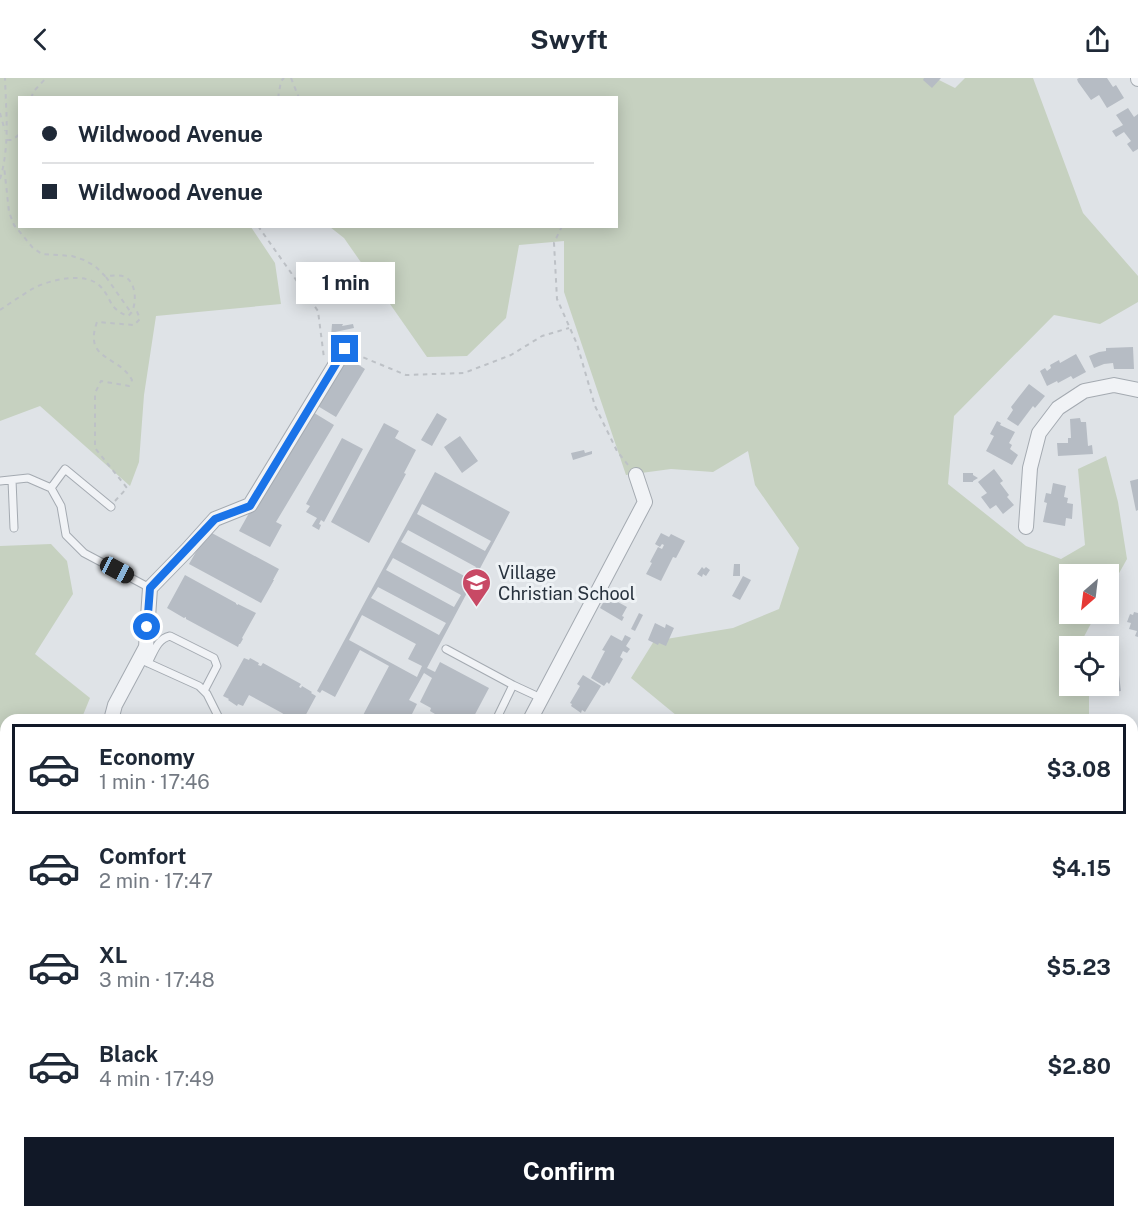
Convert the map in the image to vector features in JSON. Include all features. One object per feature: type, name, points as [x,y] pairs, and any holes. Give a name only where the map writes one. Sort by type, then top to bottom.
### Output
[{"type":"street","points":[[113,714],[115,705],[144,661],[150,588],[215,519],[250,506],[345,349]]},
{"type":"street","points":[[1026,527],[1030,468],[1036,442],[1039,433],[1058,408],[1084,391],[1114,385],[1138,390]]},
{"type":"street","points":[[533,714],[645,502],[636,475]]},
{"type":"lane","points":[[51,488],[65,469],[111,507]]},
{"type":"lane","points":[[0,481],[28,478],[51,488],[61,506],[66,535],[84,553],[150,588]]},
{"type":"lane","points":[[12,480],[14,528]]},
{"type":"lane","points":[[204,691],[217,666],[214,658],[170,636],[163,638],[144,661],[199,686],[204,691],[207,694],[217,714]]},
{"type":"lane","points":[[446,649],[541,698]]},
{"type":"lane","points":[[499,714],[513,685]]},
{"type":"path","points":[[0,179],[7,140],[4,78]]},
{"type":"path","points":[[32,96],[46,78]]},
{"type":"path","points":[[278,96],[281,81],[284,78]]},
{"type":"path","points":[[291,78],[298,96]]},
{"type":"path","points":[[0,112],[7,140]]},
{"type":"path","points":[[7,140],[12,140],[18,136]]},
{"type":"path","points":[[4,166],[9,212],[14,225],[33,248],[42,254],[72,256],[95,266],[105,276],[132,314]]},
{"type":"path","points":[[259,228],[318,311],[327,379]]},
{"type":"path","points":[[561,228],[554,243],[557,299],[578,344],[595,406],[617,452],[636,475]]},
{"type":"path","points":[[105,276],[121,276],[132,283],[135,306],[140,319],[134,325],[97,322],[93,334],[95,349],[128,372],[132,380],[129,386],[101,381],[95,393],[95,448],[127,488],[111,507]]},
{"type":"path","points":[[0,310],[34,288],[57,280],[76,277],[100,286],[114,309],[128,316],[132,314]]},
{"type":"path","points":[[132,314],[135,306]]},
{"type":"path","points":[[345,349],[406,375],[464,374],[511,355],[542,336],[569,328]]},
{"type":"green space","points":[[0,78],[935,78],[955,88],[965,78],[1033,78],[1083,213],[1138,276],[1138,302],[1100,324],[1054,315],[954,416],[948,484],[1026,546],[1061,559],[1085,545],[1078,469],[1106,456],[1118,502],[1127,559],[1119,573],[1119,564],[1059,564],[1059,624],[1091,624],[1084,636],[1059,636],[1059,696],[1089,696],[1089,714],[675,714],[631,678],[654,641],[733,628],[779,609],[799,548],[755,485],[748,451],[713,472],[671,469],[626,475],[564,292],[564,241],[519,245],[506,318],[467,356],[427,357],[344,238],[331,228],[618,228],[618,96],[18,96],[18,228],[252,228],[275,263],[281,304],[156,316],[144,395],[139,462],[130,486],[40,406],[0,421]]},
{"type":"green space","points":[[51,544],[67,561],[73,594],[35,654],[90,698],[83,714],[0,714],[0,546]]},
{"type":"building","points":[[924,78],[941,78],[932,88],[923,80]]},
{"type":"building","points":[[1079,78],[1107,78],[1113,87],[1116,85],[1124,98],[1107,108],[1099,95],[1091,100],[1078,82]]},
{"type":"building","points":[[1128,108],[1134,117],[1138,114],[1138,149],[1133,152],[1127,144],[1131,141],[1124,132],[1116,137],[1112,131],[1123,125],[1116,115]]},
{"type":"building","points":[[332,324],[343,324],[342,326],[353,324],[354,328],[335,332],[339,335],[338,349],[330,349]]},
{"type":"building","points":[[1133,347],[1134,369],[1114,369],[1113,363],[1094,368],[1089,356],[1106,351],[1106,348]]},
{"type":"building","points":[[1076,354],[1086,372],[1073,379],[1071,376],[1047,386],[1040,371],[1045,368],[1047,371],[1051,368],[1050,365],[1059,360],[1060,363]]},
{"type":"building","points":[[345,356],[365,369],[336,417],[316,405]]},
{"type":"building","points":[[1029,384],[1045,396],[1035,408],[1033,406],[1018,426],[1007,419],[1013,410],[1011,407]]},
{"type":"building","points":[[311,411],[334,425],[276,522],[282,525],[270,547],[239,531]]},
{"type":"building","points":[[437,413],[447,419],[432,446],[421,440]]},
{"type":"building","points":[[1080,418],[1081,422],[1086,422],[1088,446],[1092,445],[1093,454],[1058,456],[1057,443],[1068,443],[1068,438],[1071,438],[1070,419]]},
{"type":"building","points":[[997,421],[1001,423],[1000,425],[1015,432],[1009,443],[1012,445],[1010,449],[1018,455],[1012,465],[986,451],[994,436],[990,434]]},
{"type":"building","points":[[384,423],[399,431],[395,438],[416,450],[404,473],[406,474],[369,543],[331,522]]},
{"type":"building","points":[[460,436],[478,461],[462,473],[444,447]]},
{"type":"building","points":[[342,438],[363,449],[324,522],[321,520],[319,530],[312,526],[317,518],[306,512],[310,506],[306,504]]},
{"type":"building","points":[[584,450],[585,453],[592,451],[592,454],[573,460],[571,453]]},
{"type":"building","points":[[994,469],[1003,481],[1000,483],[1009,495],[1007,497],[1014,505],[1003,514],[996,505],[990,509],[981,497],[987,493],[978,482]]},
{"type":"building","points":[[435,472],[510,512],[427,668],[435,672],[440,662],[489,688],[475,714],[435,714],[430,711],[431,708],[420,702],[432,678],[424,673],[409,700],[417,704],[412,714],[364,714],[389,666],[360,650],[335,697],[322,690],[320,693],[317,691]],"holes":[[[422,504],[491,541],[485,551],[417,514]],[[408,530],[476,567],[470,579],[401,542]],[[393,558],[461,595],[454,607],[386,570]],[[378,587],[446,623],[439,635],[371,598]],[[362,615],[416,644],[408,659],[422,666],[417,677],[349,640]]]},
{"type":"building","points":[[963,473],[973,473],[978,478],[973,482],[963,482]]},
{"type":"building","points":[[1138,479],[1138,510],[1136,511],[1130,481]]},
{"type":"building","points":[[1053,483],[1066,486],[1064,497],[1068,498],[1067,503],[1073,504],[1072,519],[1066,518],[1065,526],[1043,522],[1047,503],[1044,502],[1046,493],[1051,494]]},
{"type":"building","points":[[208,531],[279,569],[261,603],[189,564]]},
{"type":"building","points":[[661,533],[669,537],[671,534],[685,541],[676,558],[673,557],[661,581],[646,574],[658,547],[662,549],[664,545],[660,547],[655,544]]},
{"type":"building","points":[[734,564],[740,564],[740,576],[733,576]]},
{"type":"building","points":[[702,567],[710,570],[706,576],[703,574],[702,577],[697,574]]},
{"type":"building","points":[[185,575],[256,613],[238,647],[167,608]]},
{"type":"building","points":[[743,576],[751,580],[740,600],[732,596]]},
{"type":"building","points":[[607,596],[627,607],[622,621],[600,608]]},
{"type":"building","points":[[1134,612],[1138,613],[1138,637],[1135,636],[1137,631],[1129,629],[1131,623],[1127,622],[1130,614],[1133,615]]},
{"type":"building","points":[[639,613],[643,615],[635,631],[631,629]]},
{"type":"building","points":[[655,623],[665,628],[666,624],[674,628],[666,646],[648,640]]},
{"type":"building","points":[[611,635],[622,641],[625,635],[631,638],[626,646],[630,649],[627,653],[623,651],[620,657],[623,659],[609,684],[607,682],[604,686],[591,678],[605,651],[602,650]]},
{"type":"building","points":[[244,658],[249,660],[250,658],[259,663],[258,665],[261,666],[263,663],[301,684],[299,687],[302,686],[316,696],[306,714],[283,714],[249,695],[243,706],[238,704],[237,706],[223,696]]},
{"type":"building","points":[[583,675],[601,686],[585,712],[582,710],[581,713],[570,703],[580,686],[577,684]]},
{"type":"place","name":"Village Christian School","points":[[477,608]]},
{"type":"route","points":[[147,627],[150,588],[215,519],[250,506],[345,349]]}]
